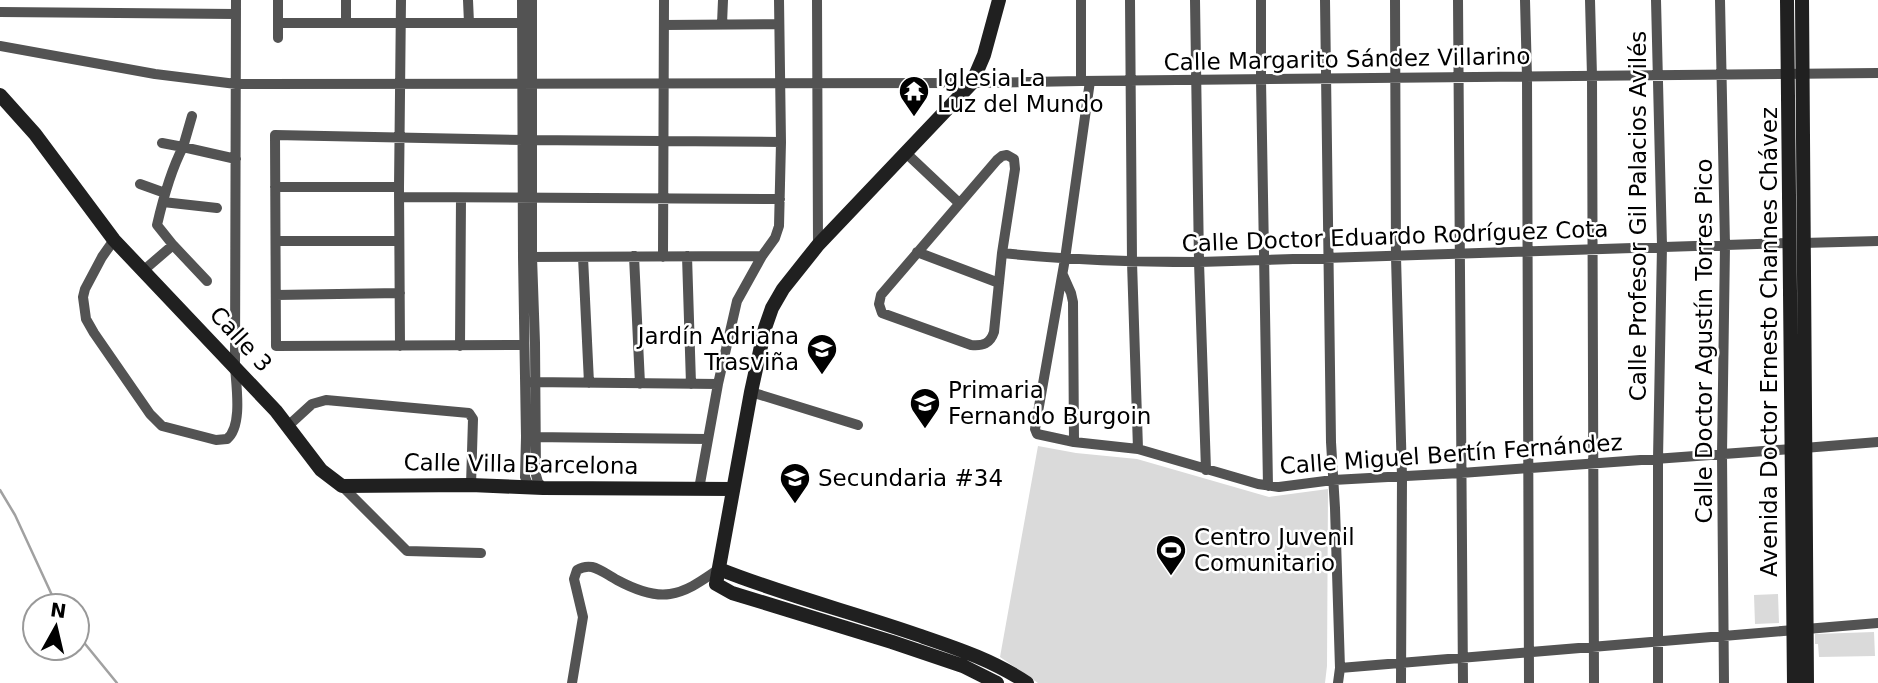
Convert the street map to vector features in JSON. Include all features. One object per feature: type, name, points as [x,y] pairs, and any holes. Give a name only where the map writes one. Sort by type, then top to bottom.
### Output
[{"type":"street","points":[[114,240],[102,257],[83,297],[86,319],[94,334],[150,414],[162,426],[216,439],[227,439],[234,431],[236,415],[236,0]]},
{"type":"street","points":[[278,0],[278,38]]},
{"type":"street","points":[[346,0],[346,23]]},
{"type":"street","points":[[400,346],[401,0]]},
{"type":"street","points":[[468,0],[469,23]]},
{"type":"street","points":[[522,0],[527,23],[527,257],[531,437],[525,477],[527,482],[538,488]]},
{"type":"street","points":[[527,23],[532,0]]},
{"type":"street","points":[[663,257],[664,0]]},
{"type":"street","points":[[723,0],[723,24]]},
{"type":"street","points":[[699,489],[718,384],[737,301],[778,232],[781,142],[779,0]]},
{"type":"street","points":[[817,0],[818,245]]},
{"type":"street","points":[[716,584],[751,392],[772,308],[783,289],[818,245],[972,83],[984,55],[999,0]]},
{"type":"street","points":[[1074,442],[1073,302],[1063,274],[1086,80],[1081,0]]},
{"type":"street","points":[[1130,0],[1132,262],[1138,449]]},
{"type":"street","points":[[1195,0],[1199,262],[1206,470]]},
{"type":"street","points":[[1261,0],[1269,486]]},
{"type":"street","points":[[1325,0],[1340,668],[1338,683]]},
{"type":"street","points":[[1395,0],[1396,257],[1402,477],[1401,683]]},
{"type":"street","points":[[1458,0],[1463,683]]},
{"type":"street","points":[[1525,0],[1530,683]]},
{"type":"street","points":[[1590,0],[1594,683]]},
{"type":"street","name":"Calle Profesor Gil Palacios Avilés","points":[[1656,0],[1662,246],[1658,683]]},
{"type":"street","name":"Calle Doctor Agustín Torres Pico","points":[[1720,0],[1725,245],[1722,454],[1724,683]]},
{"type":"street","name":"Avenida Doctor Ernesto Channes Chávez","points":[[1787,0],[1796,73]]},
{"type":"street","name":"Avenida Doctor Ernesto Channes Chávez","points":[[1802,0],[1796,73],[1796,243],[1800,630],[1807,683]]},
{"type":"street","points":[[0,12],[236,14]]},
{"type":"street","points":[[278,23],[527,23]]},
{"type":"street","points":[[664,25],[779,24]]},
{"type":"street","name":"Calle Margarito Sández Villarino","points":[[0,46],[155,74],[236,84],[972,83],[1878,73]]},
{"type":"street","name":"Calle 3","points":[[0,96],[35,134],[114,240],[289,425],[321,470],[342,486],[407,551],[481,553]]},
{"type":"street","points":[[192,116],[157,225],[207,281]]},
{"type":"street","points":[[524,345],[276,346],[275,135],[781,142]]},
{"type":"street","points":[[162,143],[236,159]]},
{"type":"street","points":[[906,153],[959,202]]},
{"type":"street","points":[[1002,156],[1012,156],[1015,169],[991,339],[980,346],[971,345],[883,313],[879,304],[881,295],[917,252],[997,160],[1002,156]]},
{"type":"street","points":[[140,184],[164,197],[217,208]]},
{"type":"street","points":[[275,187],[399,192],[461,198],[780,199]]},
{"type":"street","points":[[460,346],[461,198]]},
{"type":"street","points":[[276,241],[399,241]]},
{"type":"street","name":"Calle Doctor Eduardo Rodríguez Cota","points":[[1002,253],[1065,259],[1199,262],[1878,241]]},
{"type":"street","points":[[144,270],[173,245]]},
{"type":"street","points":[[917,252],[999,284]]},
{"type":"street","points":[[687,256],[691,384]]},
{"type":"street","points":[[527,257],[762,256]]},
{"type":"street","points":[[527,257],[524,345],[530,382]]},
{"type":"street","points":[[583,257],[589,383]]},
{"type":"street","points":[[634,257],[640,384]]},
{"type":"street","name":"Calle Miguel Bertín Fernández","points":[[1063,274],[1036,433],[1074,442],[1138,449],[1269,486],[1878,442]]},
{"type":"street","points":[[276,295],[400,293]]},
{"type":"street","points":[[530,382],[718,384]]},
{"type":"street","points":[[751,392],[858,425]]},
{"type":"street","points":[[289,425],[312,404],[326,400],[469,413],[473,419],[471,485]]},
{"type":"street","points":[[531,437],[707,439]]},
{"type":"street","name":"Calle Villa Barcelona","points":[[342,486],[733,489]]},
{"type":"street","points":[[572,683],[583,617],[574,579],[577,570],[584,566],[596,568],[631,586],[658,595],[676,593],[699,583],[719,569]]},
{"type":"street","points":[[719,569],[754,583],[978,656],[1027,683]]},
{"type":"street","points":[[699,583],[716,584],[733,593],[892,642],[963,666],[997,683]]},
{"type":"street","points":[[1340,668],[1878,623]]},
{"type":"street","points":[[892,642],[897,628]]},
{"type":"street","name":"Avenida Doctor Ernesto Channes Chávez","points":[[1794,683],[1800,630]]},
{"type":"shaded area","name":"Centro Juvenil Comunitario","points":[[1038,446],[1137,459],[1269,497],[1328,489],[1325,683],[1038,683],[1000,657]]},
{"type":"shaded area","points":[[1778,594],[1779,623],[1755,624],[1754,595]]},
{"type":"shaded area","points":[[1874,632],[1875,656],[1819,657],[1815,634]]},
{"type":"waterway","points":[[0,490],[15,515],[51,592]]},
{"type":"waterway","points":[[91,651],[117,683]]},
{"type":"place","name":"Iglesia La Luz del Mundo","points":[[914,118]]},
{"type":"place","name":"Jardín Adriana Trasviña","points":[[822,376]]},
{"type":"place","name":"Primaria Fernando Burgoin","points":[[925,430]]},
{"type":"place","name":"Secundaria #34","points":[[795,505]]},
{"type":"place","name":"Centro Juvenil Comunitario","points":[[1171,577]]}]
